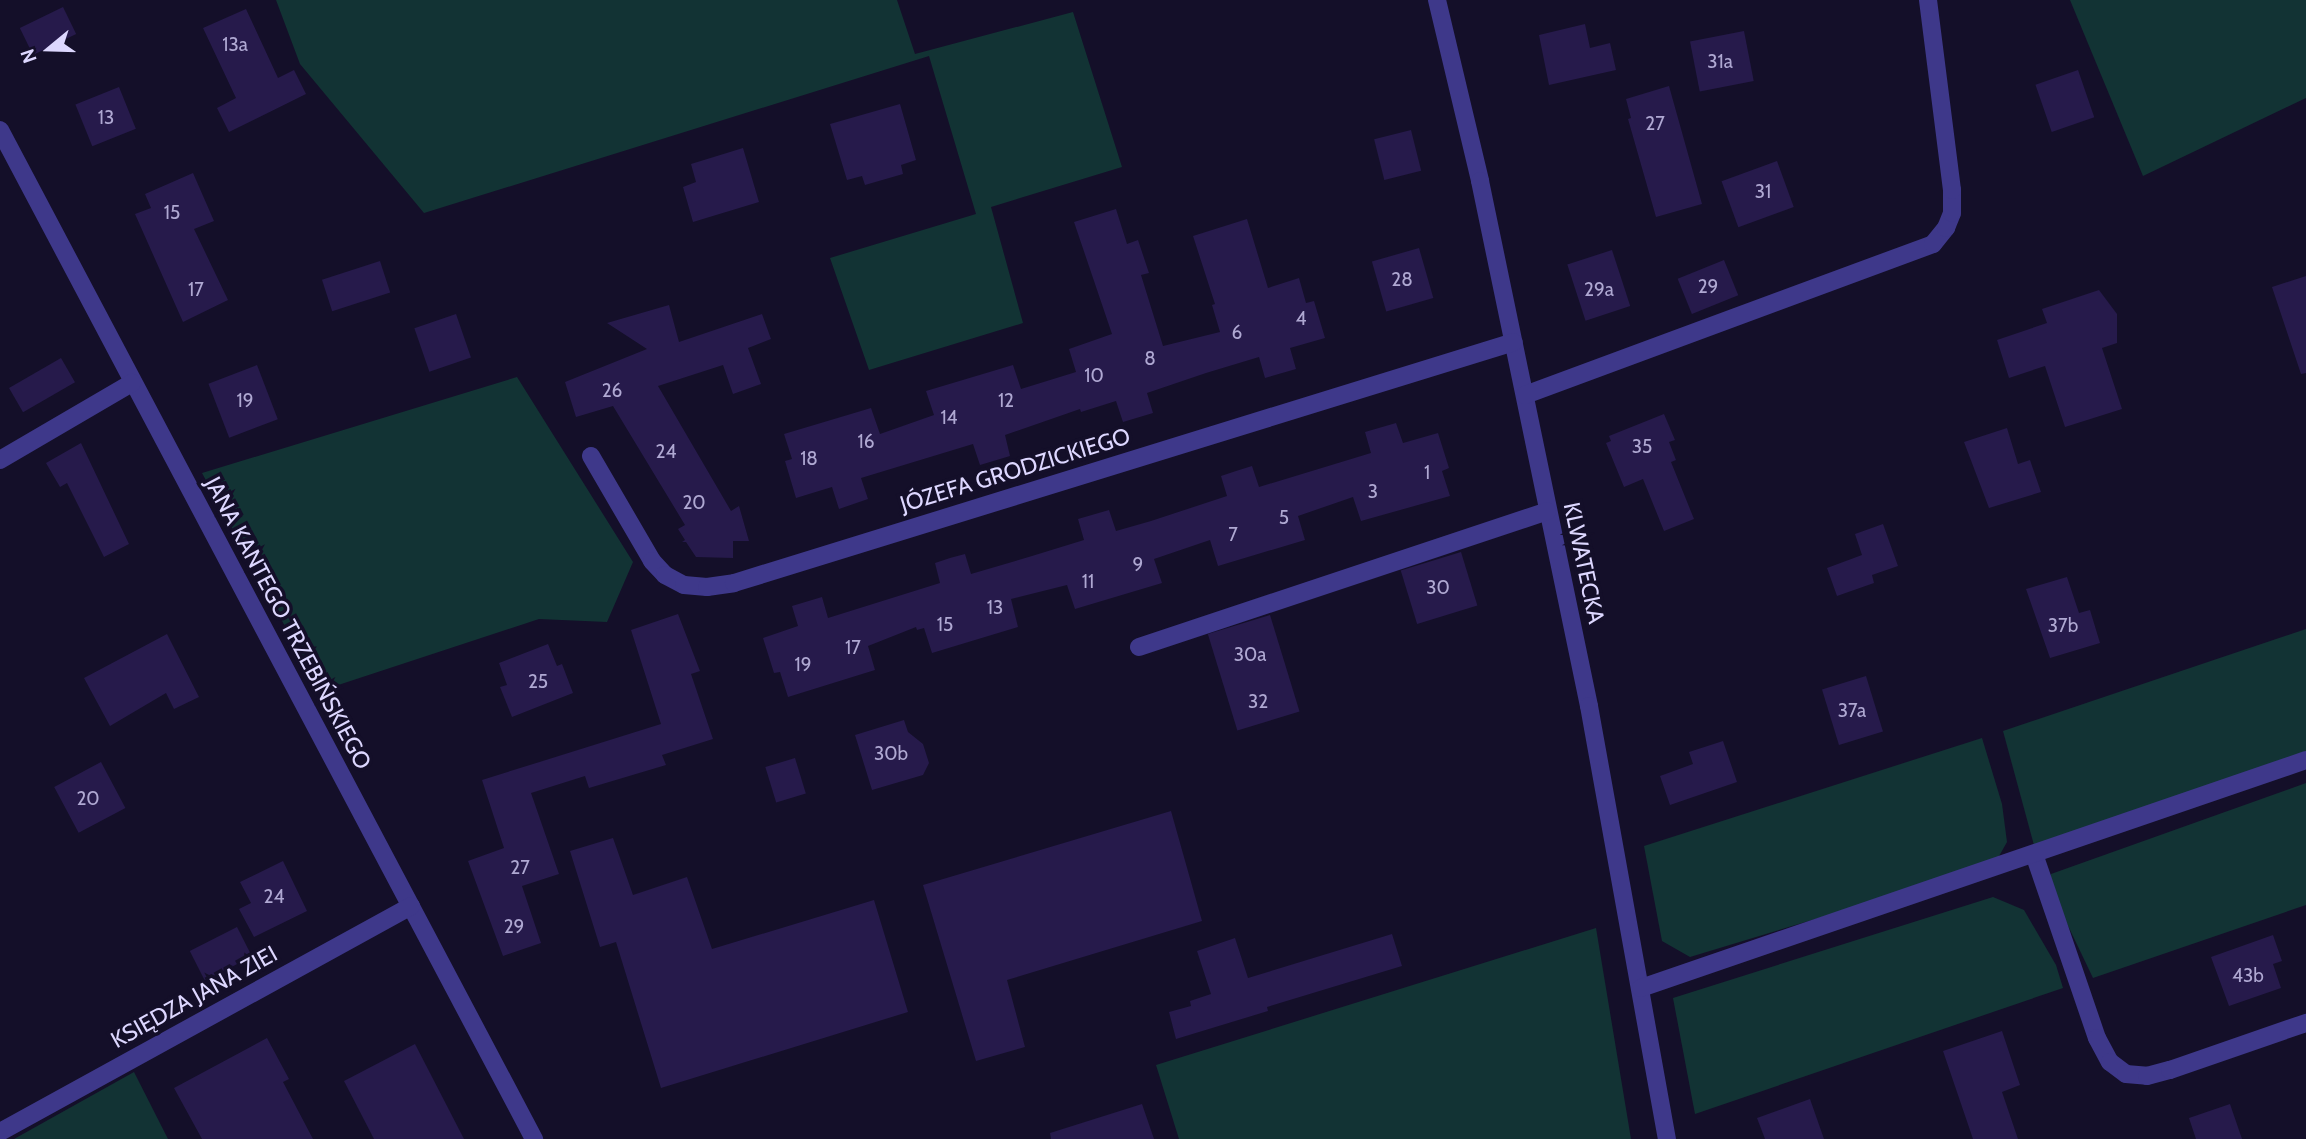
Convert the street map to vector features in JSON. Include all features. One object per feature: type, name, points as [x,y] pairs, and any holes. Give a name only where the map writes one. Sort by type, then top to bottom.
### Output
[{"type":"street","name":"KLWATECKA","points":[[1437,0],[1514,342],[1589,706],[1667,1139]]},
{"type":"street","points":[[1525,395],[1933,244],[1946,228],[1952,213],[1952,190],[1928,0]]},
{"type":"street","name":"JANA KANTEGO TRZEBIŃSKIEGO","points":[[0,130],[534,1139]]},
{"type":"street","name":"JÓZEFA GRODZICKIEGO","points":[[592,456],[658,568],[684,585],[707,587],[747,579],[1514,342]]},
{"type":"street","points":[[0,460],[132,383]]},
{"type":"street","points":[[1139,647],[1547,511]]},
{"type":"street","points":[[1641,988],[2306,760]]},
{"type":"street","points":[[2034,854],[2097,1038],[2110,1062],[2126,1074],[2147,1076],[2170,1070],[2306,1023]]},
{"type":"street","name":"KSIĘDZA JANA ZIEI","points":[[0,1132],[411,906]]},
{"type":"green space","points":[[276,0],[897,0],[915,54],[1073,12],[1122,167],[991,207],[1023,323],[869,370],[830,258],[976,214],[929,56],[424,213],[300,64]]},
{"type":"green space","points":[[2070,0],[2306,0],[2306,98],[2143,176]]},
{"type":"green space","points":[[517,377],[633,562],[607,622],[539,619],[320,691],[202,473]]},
{"type":"green space","points":[[2306,629],[2306,756],[2035,849],[2003,731]]},
{"type":"green space","points":[[1982,738],[2002,804],[2007,842],[1994,865],[1690,957],[1662,941],[1644,846]]},
{"type":"green space","points":[[2306,783],[2306,905],[2093,978],[2050,888],[2051,874]]},
{"type":"green space","points":[[1993,897],[2024,910],[2056,965],[2063,988],[1695,1114],[1673,998]]},
{"type":"green space","points":[[1596,928],[1631,1139],[1179,1139],[1156,1065]]},
{"type":"green space","points":[[134,1072],[168,1139],[14,1139]]},
{"type":"building","points":[[63,7],[76,34],[33,55],[20,28]]},
{"type":"building","points":[[246,9],[278,78],[294,70],[306,94],[229,132],[217,108],[236,98],[203,28]]},
{"type":"building","points":[[1585,24],[1590,48],[1610,43],[1616,70],[1549,85],[1539,35]]},
{"type":"building","points":[[1744,31],[1754,81],[1700,92],[1690,41]]},
{"type":"building","points":[[2078,70],[2094,117],[2052,132],[2035,85]]},
{"type":"building","points":[[1669,86],[1702,204],[1656,217],[1628,119],[1631,118],[1626,99]]},
{"type":"building","points":[[119,87],[136,129],[92,146],[75,105]]},
{"type":"building","points":[[900,104],[916,160],[901,165],[903,174],[865,185],[862,176],[847,180],[830,124]]},
{"type":"building","points":[[1411,130],[1421,171],[1384,180],[1374,139]]},
{"type":"building","points":[[743,148],[759,202],[693,222],[683,187],[696,182],[691,164]]},
{"type":"building","points":[[1777,161],[1794,207],[1738,227],[1722,181]]},
{"type":"building","points":[[193,173],[214,221],[194,229],[228,300],[183,322],[135,214],[151,208],[145,194]]},
{"type":"building","points":[[1116,209],[1127,244],[1138,240],[1149,273],[1141,275],[1163,346],[1220,332],[1212,305],[1215,304],[1193,236],[1247,219],[1268,288],[1299,278],[1306,303],[1314,301],[1325,338],[1290,348],[1296,369],[1265,378],[1259,357],[1147,393],[1153,413],[1123,422],[1116,401],[1081,412],[1080,409],[1005,435],[1010,456],[980,465],[973,444],[861,478],[868,499],[839,509],[832,487],[796,498],[785,461],[792,459],[784,434],[871,408],[880,434],[934,415],[926,391],[1013,365],[1021,389],[1076,372],[1069,349],[1112,334],[1074,222]]},
{"type":"building","points":[[1419,248],[1433,298],[1386,311],[1372,262]]},
{"type":"building","points":[[1612,250],[1630,306],[1586,321],[1567,265]]},
{"type":"building","points":[[1724,260],[1738,295],[1692,314],[1678,279]]},
{"type":"building","points":[[380,261],[390,292],[332,311],[322,280]]},
{"type":"building","points":[[2306,276],[2306,373],[2301,374],[2272,287]]},
{"type":"building","points":[[2099,290],[2117,314],[2117,343],[2102,348],[2122,409],[2065,427],[2045,366],[2009,378],[1997,340],[2047,323],[2042,309]]},
{"type":"building","points":[[669,305],[679,342],[762,314],[771,339],[748,348],[761,384],[733,394],[723,365],[658,386],[731,511],[739,506],[749,541],[733,541],[733,558],[696,557],[686,542],[682,542],[685,540],[678,529],[685,525],[613,406],[576,417],[565,382],[647,349],[607,323]]},
{"type":"building","points":[[456,314],[471,357],[429,372],[414,328]]},
{"type":"building","points":[[61,358],[75,382],[23,412],[9,388]]},
{"type":"building","points":[[257,365],[278,419],[229,438],[208,384]]},
{"type":"building","points":[[1664,414],[1675,440],[1669,442],[1676,460],[1671,462],[1694,519],[1664,531],[1643,479],[1624,487],[1606,443],[1611,441],[1609,436]]},
{"type":"building","points":[[1396,423],[1403,443],[1438,433],[1449,468],[1442,471],[1450,496],[1361,521],[1353,497],[1298,516],[1305,540],[1218,566],[1210,540],[1154,559],[1162,583],[1075,609],[1067,585],[1011,599],[1018,627],[932,653],[924,628],[917,630],[916,627],[868,646],[875,670],[788,697],[780,672],[774,673],[763,638],[798,626],[792,606],[822,597],[828,618],[940,583],[935,563],[950,558],[965,554],[971,574],[1084,540],[1078,519],[1109,510],[1116,531],[1151,521],[1227,496],[1221,476],[1252,466],[1259,487],[1371,453],[1365,432]]},
{"type":"building","points":[[2007,428],[2018,464],[2030,460],[2041,492],[1989,508],[1964,442]]},
{"type":"building","points":[[81,443],[129,544],[104,557],[67,483],[60,487],[46,463]]},
{"type":"building","points":[[1883,524],[1898,566],[1872,575],[1874,583],[1837,596],[1827,568],[1862,555],[1855,534]]},
{"type":"building","points":[[1461,552],[1477,606],[1417,624],[1401,570]]},
{"type":"building","points":[[2067,577],[2079,613],[2090,610],[2100,643],[2050,658],[2026,589]]},
{"type":"building","points":[[678,614],[700,671],[691,674],[713,739],[662,755],[666,765],[589,788],[585,776],[531,793],[559,874],[522,886],[541,943],[503,956],[468,861],[504,848],[482,780],[661,724],[631,630]]},
{"type":"building","points":[[1270,615],[1300,712],[1237,731],[1208,634]]},
{"type":"building","points":[[167,634],[199,697],[174,709],[166,693],[110,726],[84,678]]},
{"type":"building","points":[[548,644],[557,666],[562,664],[573,693],[512,717],[500,687],[507,685],[499,663]]},
{"type":"building","points":[[1866,676],[1883,731],[1839,745],[1822,689]]},
{"type":"building","points":[[904,720],[908,732],[923,744],[929,763],[923,775],[872,790],[855,735]]},
{"type":"building","points":[[1723,741],[1737,782],[1670,805],[1660,776],[1693,764],[1689,752]]},
{"type":"building","points":[[795,758],[806,793],[776,802],[765,767]]},
{"type":"building","points":[[101,762],[125,808],[79,833],[54,787]]},
{"type":"building","points":[[1171,811],[1202,921],[1007,980],[1025,1047],[976,1061],[923,885]]},
{"type":"building","points":[[613,838],[633,895],[687,877],[712,949],[874,900],[908,1012],[661,1088],[616,942],[600,947],[570,851]]},
{"type":"building","points":[[283,861],[307,911],[254,937],[239,909],[251,903],[240,882]]},
{"type":"building","points":[[237,927],[252,956],[205,980],[190,951]]},
{"type":"building","points":[[1392,934],[1402,966],[1267,1007],[1268,1011],[1176,1039],[1169,1012],[1191,1006],[1190,1001],[1211,994],[1197,951],[1235,938],[1248,978]]},
{"type":"building","points":[[2273,935],[2282,961],[2273,964],[2281,988],[2229,1006],[2211,957]]},
{"type":"building","points":[[2002,1031],[2020,1085],[2002,1092],[2018,1139],[1973,1139],[1943,1051]]},
{"type":"building","points":[[267,1038],[289,1079],[283,1082],[313,1139],[202,1139],[174,1088]]},
{"type":"building","points":[[415,1044],[464,1139],[374,1139],[344,1081]]},
{"type":"building","points":[[1810,1099],[1824,1139],[1765,1139],[1757,1118]]},
{"type":"building","points":[[1142,1104],[1154,1139],[1051,1139],[1050,1133]]},
{"type":"building","points":[[2230,1104],[2242,1139],[2196,1139],[2189,1118]]}]
